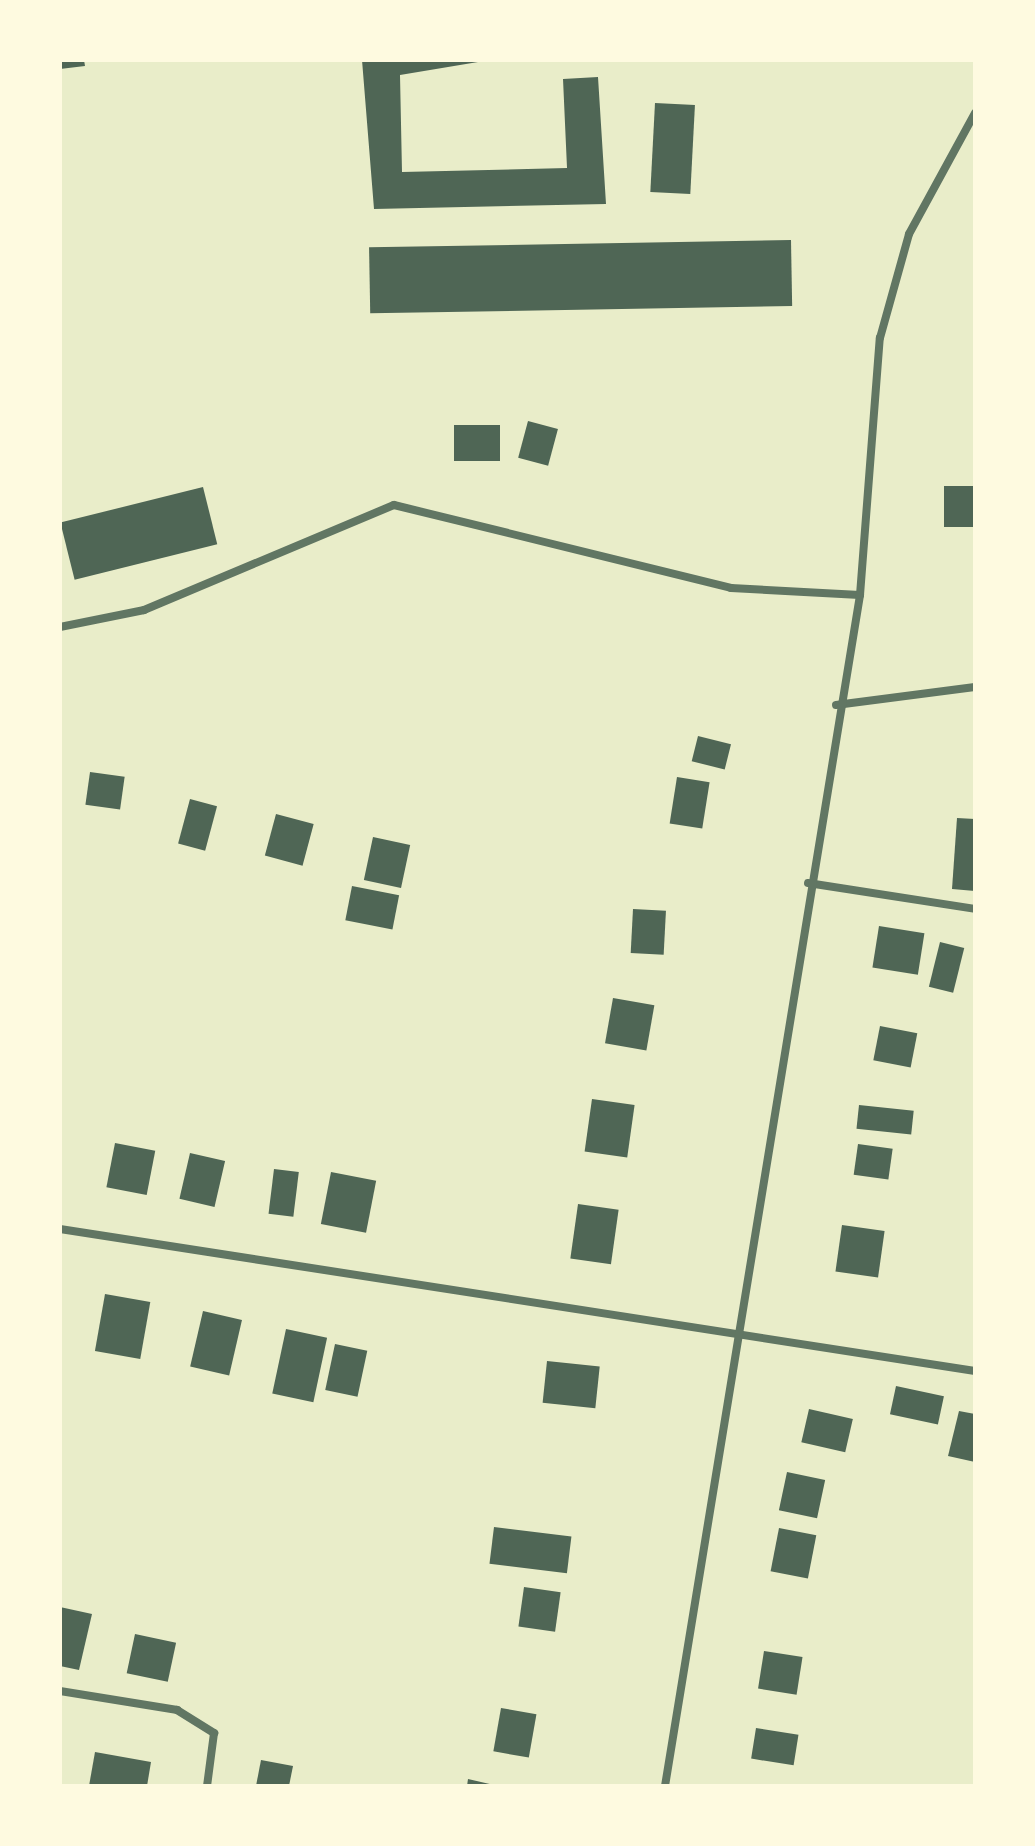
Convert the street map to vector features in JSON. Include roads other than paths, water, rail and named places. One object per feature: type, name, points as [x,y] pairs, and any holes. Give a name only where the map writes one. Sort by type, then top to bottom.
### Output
[{"type":"street","points":[[665,1786],[836,705],[860,595],[880,338],[909,234],[975,113]]},
{"type":"street","points":[[60,627],[144,610],[394,505],[731,588],[860,595]]},
{"type":"street","points":[[836,705],[975,687]]},
{"type":"street","points":[[808,883],[975,909]]},
{"type":"street","points":[[60,1229],[975,1371]]},
{"type":"street","points":[[60,1691],[177,1710],[214,1733],[207,1786]]}]
